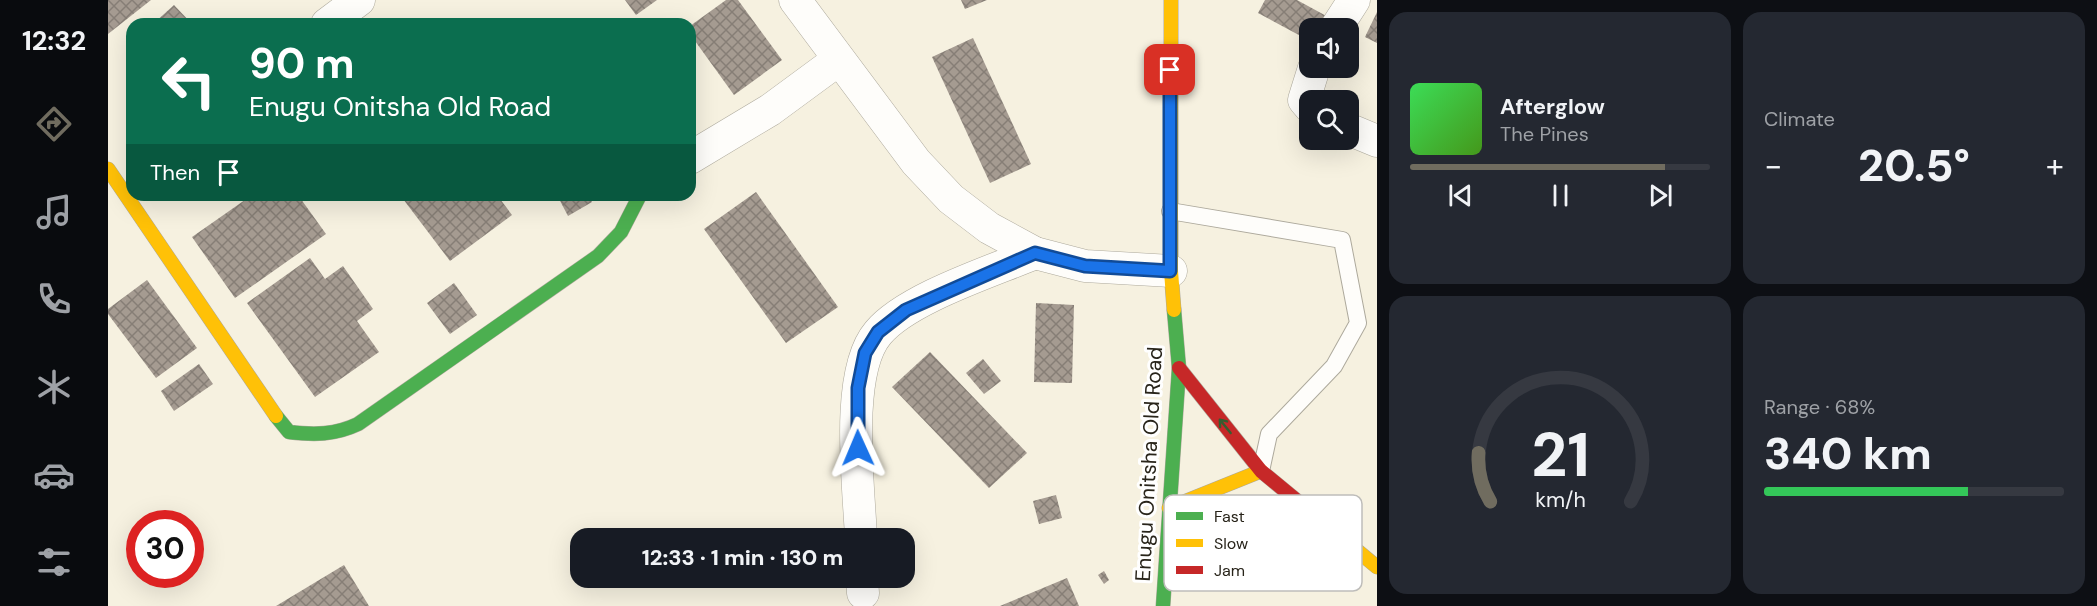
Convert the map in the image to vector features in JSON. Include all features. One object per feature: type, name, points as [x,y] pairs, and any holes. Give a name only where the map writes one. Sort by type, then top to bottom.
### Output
[{"type":"main road","name":"Enugu Onitsha Old Road","points":[[1170,495],[1179,368],[1170,271],[1171,0]]},
{"type":"main road","points":[[137,201],[281,423],[289,432],[310,435],[339,434],[358,424],[598,256],[621,232],[637,201]]},
{"type":"main road","points":[[1179,368],[1261,471],[1290,495]]},
{"type":"main road","points":[[1201,495],[1261,471]]},
{"type":"main road","points":[[1362,555],[1377,567]]},
{"type":"main road","name":"Enugu Onitsha Old Road","points":[[1163,606],[1164,590]]},
{"type":"street","points":[[335,18],[358,0]]},
{"type":"street","points":[[795,0],[916,162],[951,199],[989,228],[1035,253],[1085,266],[1170,271]]},
{"type":"street","points":[[1342,18],[1354,0]]},
{"type":"street","points":[[696,154],[770,110],[838,60]]},
{"type":"street","points":[[1359,134],[1377,141]]},
{"type":"street","points":[[861,528],[858,388],[865,353],[878,332],[906,310],[1035,253]]},
{"type":"lane","points":[[1170,211],[1342,240],[1358,323],[1334,366],[1269,434],[1261,471]]},
{"type":"building","points":[[108,0],[151,0],[126,18],[108,34]]},
{"type":"building","points":[[625,0],[657,0],[636,15]]},
{"type":"building","points":[[726,0],[738,0],[782,60],[734,95],[696,42],[696,22]]},
{"type":"building","points":[[961,0],[987,0],[965,9]]},
{"type":"building","points":[[1265,0],[1297,0],[1330,18],[1299,18],[1299,35],[1258,13]]},
{"type":"building","points":[[174,5],[186,18],[160,18]]},
{"type":"building","points":[[1377,12],[1377,43],[1365,37]]},
{"type":"building","points":[[973,38],[1031,164],[990,183],[932,57]]},
{"type":"building","points":[[756,192],[838,307],[786,343],[704,229]]},
{"type":"building","points":[[243,201],[302,201],[326,234],[235,298],[192,237]]},
{"type":"building","points":[[405,201],[502,201],[512,215],[450,261]]},
{"type":"building","points":[[560,201],[591,201],[592,202],[568,216]]},
{"type":"building","points":[[310,258],[325,279],[343,266],[373,309],[357,321],[379,352],[315,397],[247,303]]},
{"type":"building","points":[[147,280],[197,348],[156,378],[108,314],[108,309]]},
{"type":"building","points":[[454,283],[477,315],[450,334],[427,303]]},
{"type":"building","points":[[1036,303],[1074,305],[1072,383],[1034,382]]},
{"type":"building","points":[[930,352],[1027,453],[989,488],[892,387]]},
{"type":"building","points":[[983,359],[1001,381],[984,394],[966,373]]},
{"type":"building","points":[[199,364],[213,384],[174,411],[161,391]]},
{"type":"building","points":[[1056,495],[1062,518],[1039,524],[1033,501]]},
{"type":"building","points":[[344,565],[369,606],[276,606]]},
{"type":"building","points":[[1104,571],[1109,580],[1104,584],[1098,575]]},
{"type":"building","points":[[1067,578],[1079,606],[1000,606]]},
{"type":"traffic: fast","points":[[276,416],[289,432],[298,433],[333,432],[358,424],[598,256],[621,232],[637,201]]},
{"type":"traffic: fast","points":[[1170,495],[1179,368],[1174,310]]},
{"type":"traffic: fast","points":[[1163,606],[1164,591]]},
{"type":"traffic: slow","points":[[1171,0],[1171,271],[1174,310]]},
{"type":"traffic: slow","points":[[108,169],[126,195]]},
{"type":"traffic: slow","points":[[130,201],[276,416]]},
{"type":"traffic: slow","points":[[1201,495],[1261,471]]},
{"type":"traffic: slow","points":[[1362,555],[1377,567]]},
{"type":"traffic: jam","points":[[1179,368],[1261,471],[1290,495]]},
{"type":"route","points":[[858,448],[858,388],[865,353],[878,332],[906,310],[1035,253],[1085,266],[1170,271],[1170,70]]}]
